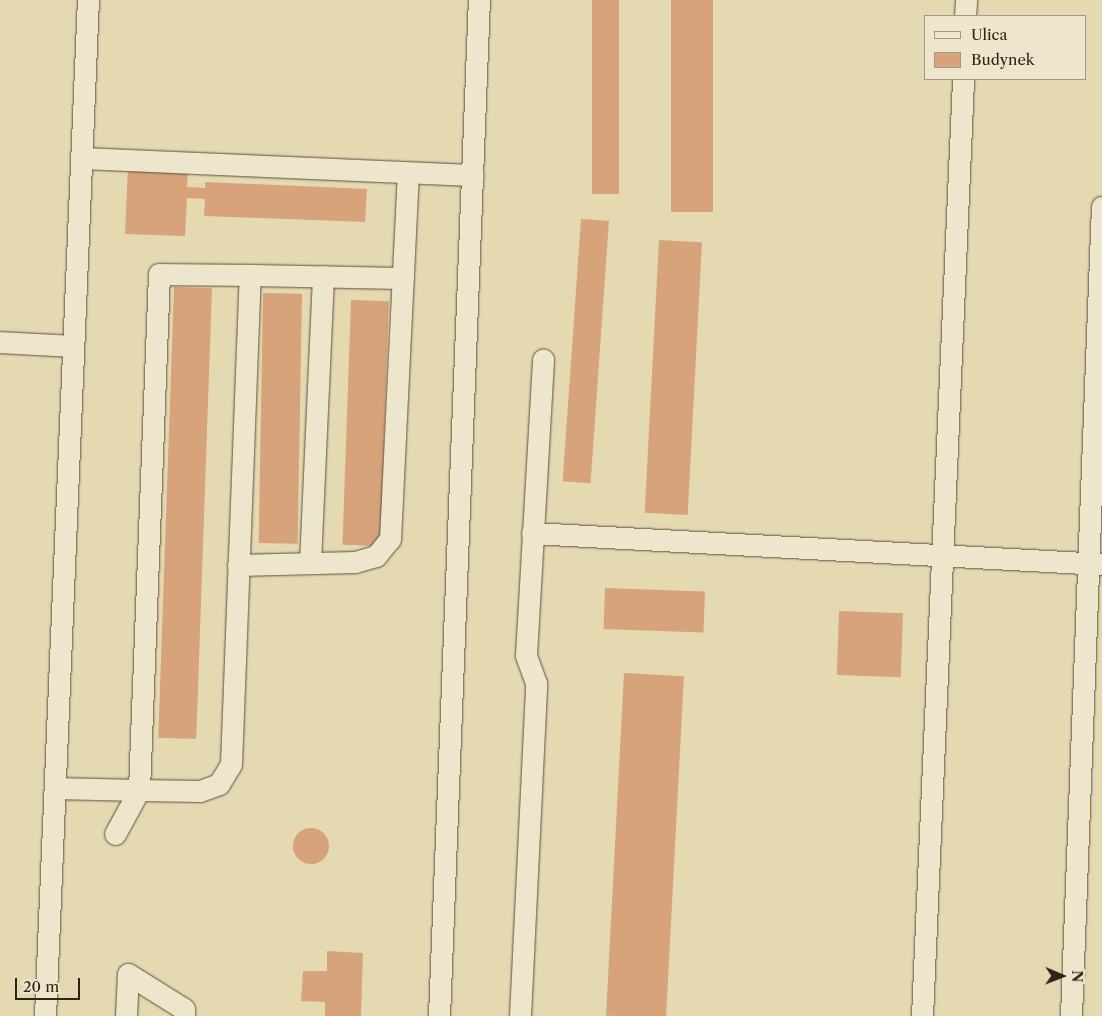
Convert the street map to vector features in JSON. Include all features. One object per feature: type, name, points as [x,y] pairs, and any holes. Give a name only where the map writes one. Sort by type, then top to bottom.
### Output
[{"type":"lane","points":[[45,1016],[88,0]]},
{"type":"lane","points":[[439,1016],[479,0]]},
{"type":"lane","points":[[966,0],[966,15]]},
{"type":"lane","points":[[922,1016],[963,80]]},
{"type":"lane","points":[[82,158],[473,175]]},
{"type":"lane","points":[[238,565],[310,564],[366,560],[385,548],[390,539],[408,172]]},
{"type":"lane","points":[[1071,1016],[1096,564],[1102,207]]},
{"type":"lane","points":[[115,834],[139,790],[159,274],[403,278]]},
{"type":"lane","points":[[55,788],[200,791],[219,784],[231,764],[250,275]]},
{"type":"lane","points":[[310,564],[324,276]]},
{"type":"lane","points":[[0,342],[74,346]]},
{"type":"lane","points":[[520,1016],[536,683],[526,655],[543,359]]},
{"type":"lane","points":[[532,533],[1096,564]]},
{"type":"lane","points":[[126,1016],[128,974],[184,1009],[184,1016]]},
{"type":"building","points":[[592,0],[619,0],[619,194],[592,194]]},
{"type":"building","points":[[671,0],[713,0],[713,212],[671,212]]},
{"type":"building","points":[[128,166],[188,168],[187,187],[205,188],[205,182],[367,189],[365,222],[204,216],[205,199],[187,198],[185,236],[125,234]]},
{"type":"building","points":[[581,219],[609,221],[591,483],[563,481]]},
{"type":"building","points":[[659,240],[702,242],[688,515],[645,513]]},
{"type":"building","points":[[174,287],[212,288],[196,739],[158,738]]},
{"type":"building","points":[[263,293],[302,294],[298,544],[259,543]]},
{"type":"building","points":[[351,300],[389,301],[380,546],[342,545]]},
{"type":"building","points":[[605,588],[705,591],[704,632],[604,629]]},
{"type":"building","points":[[839,611],[903,613],[901,677],[837,675]]},
{"type":"building","points":[[624,673],[684,676],[666,1016],[606,1016]]},
{"type":"building","points":[[311,828],[318,829],[324,833],[328,839],[328,853],[324,859],[318,863],[311,864],[304,863],[298,859],[294,853],[293,846],[294,839],[298,833],[304,829]]},
{"type":"building","points":[[327,951],[363,953],[361,1016],[325,1016],[325,1002],[301,1001],[303,971],[327,971]]}]
